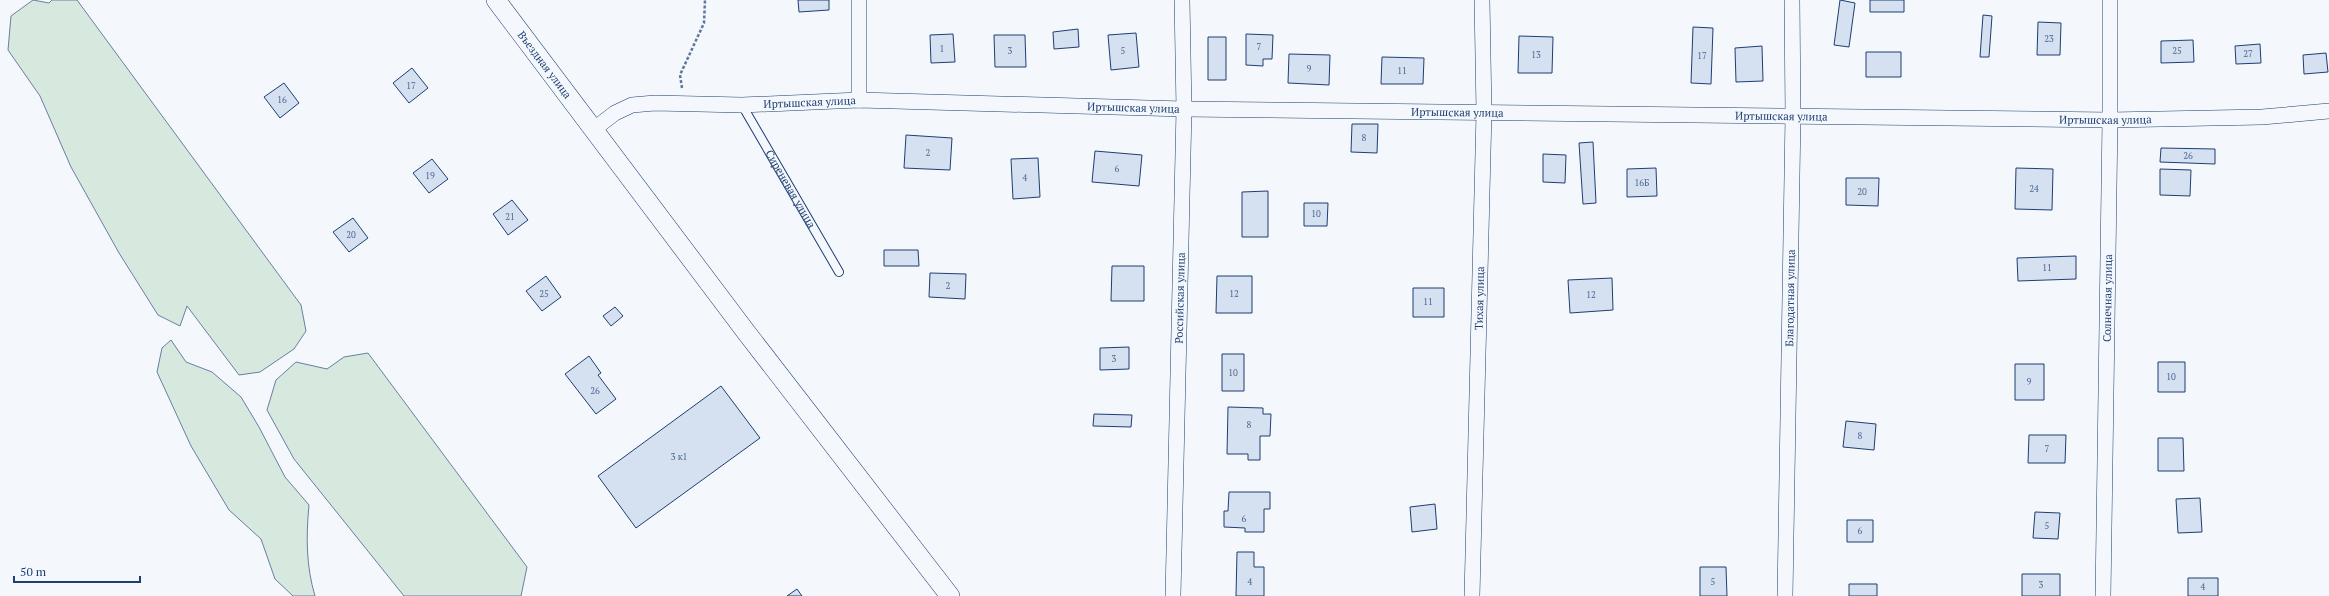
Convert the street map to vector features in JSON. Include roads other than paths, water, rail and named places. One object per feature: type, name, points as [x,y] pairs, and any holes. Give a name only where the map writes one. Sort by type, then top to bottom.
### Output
[{"type":"street","name":"Въездная улица","points":[[496,0],[746,332],[950,596]]},
{"type":"street","points":[[859,100],[860,0]]},
{"type":"street","name":"Российская улица","points":[[1173,596],[1184,109],[1182,0]]},
{"type":"street","name":"Тихая улица","points":[[1472,596],[1484,112],[1482,0]]},
{"type":"street","name":"Благодатная улица","points":[[1785,596],[1793,116],[1792,0]]},
{"type":"street","name":"Солнечная улица","points":[[2103,596],[2110,120],[2110,0]]},
{"type":"street","name":"Иртышская улица","points":[[594,129],[615,113],[632,104],[742,105],[859,100],[1184,109],[2110,120],[2262,117],[2329,112]]},
{"type":"lane","name":"Сиреневая улица","points":[[742,105],[839,272]]}]
